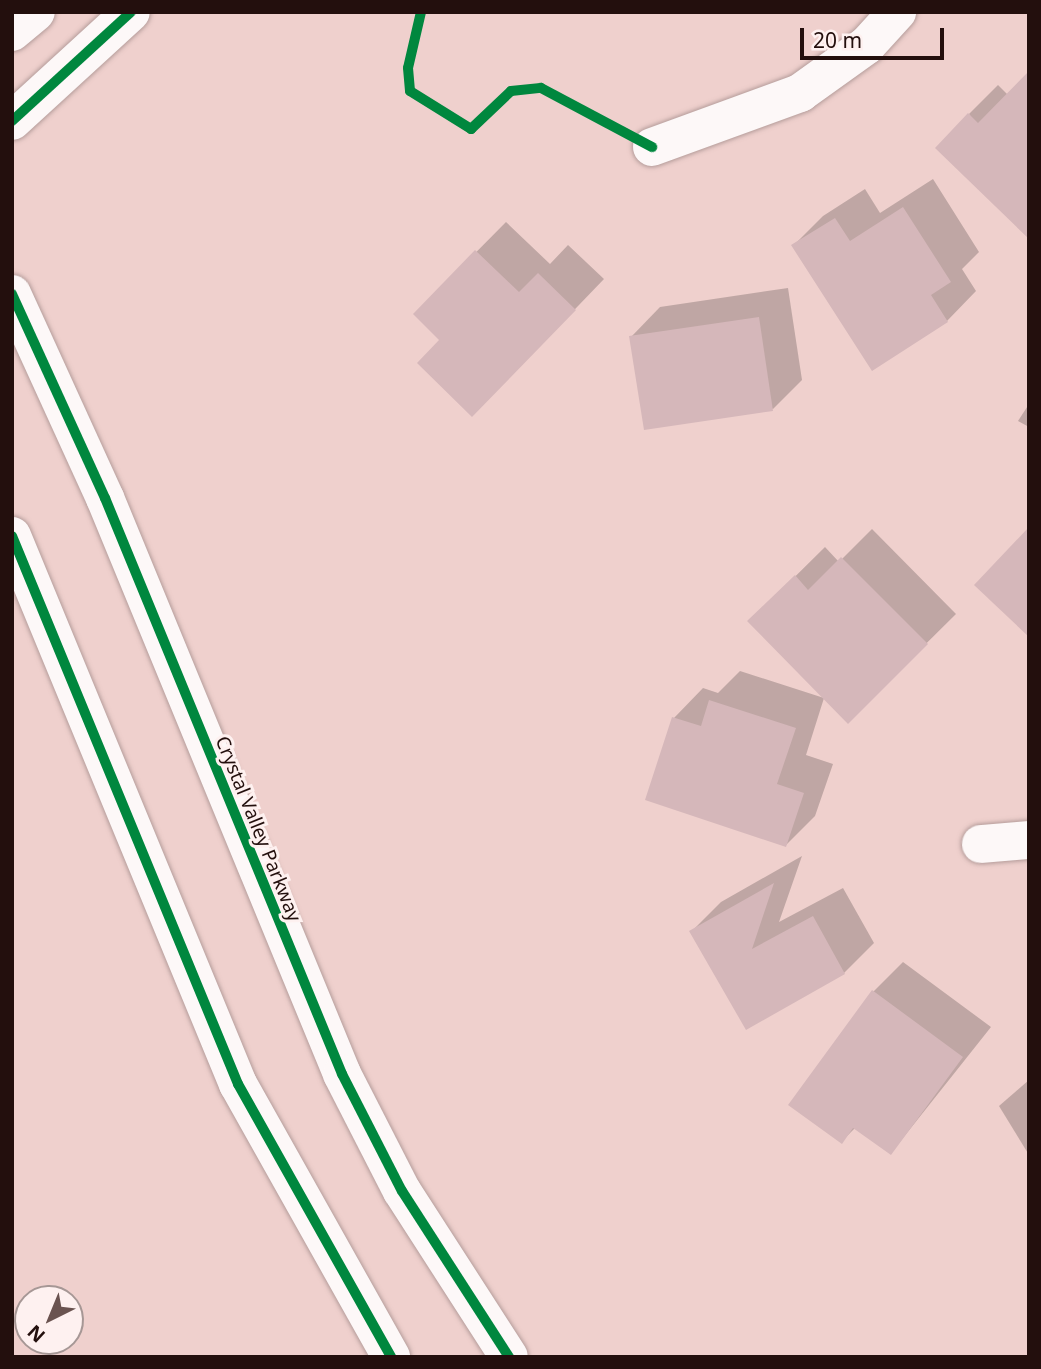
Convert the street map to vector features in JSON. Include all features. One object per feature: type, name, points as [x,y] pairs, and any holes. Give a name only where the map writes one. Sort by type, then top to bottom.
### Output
[{"type":"main road","points":[[12,32],[36,12]]},
{"type":"main road","points":[[12,121],[131,12]]},
{"type":"main road","points":[[652,147],[800,93],[867,45],[897,12]]},
{"type":"main road","name":"Crystal Valley Parkway","points":[[12,294],[105,498],[342,1074],[402,1191],[509,1357]]},
{"type":"main road","points":[[12,536],[238,1084],[391,1357]]},
{"type":"main road","points":[[981,844],[1029,840]]},
{"type":"building","points":[[1029,71],[1029,239],[935,148],[968,113],[978,123]]},
{"type":"building","points":[[903,207],[951,282],[931,295],[948,322],[872,371],[791,245],[835,218],[850,241]]},
{"type":"building","points":[[475,250],[519,292],[538,273],[576,310],[472,417],[417,363],[439,340],[413,314]]},
{"type":"building","points":[[759,317],[773,411],[644,430],[629,336]]},
{"type":"building","points":[[1029,527],[1029,637],[974,585]]},
{"type":"building","points":[[841,557],[928,644],[848,724],[747,621],[795,575],[808,590]]},
{"type":"building","points":[[709,700],[796,728],[777,784],[804,793],[786,847],[645,800],[672,717],[701,726]]},
{"type":"building","points":[[774,883],[752,949],[813,916],[845,974],[746,1030],[689,931]]},
{"type":"building","points":[[872,990],[963,1057],[891,1155],[853,1128],[842,1144],[788,1105]]},
{"type":"cycle path","points":[[12,121],[131,12]]},
{"type":"cycle path","points":[[421,12],[408,68],[410,91],[471,129],[511,91],[541,88],[652,147]]},
{"type":"cycle path","points":[[12,294],[105,498],[342,1074],[402,1191],[509,1357]]},
{"type":"cycle path","points":[[12,536],[238,1084],[391,1357]]}]
